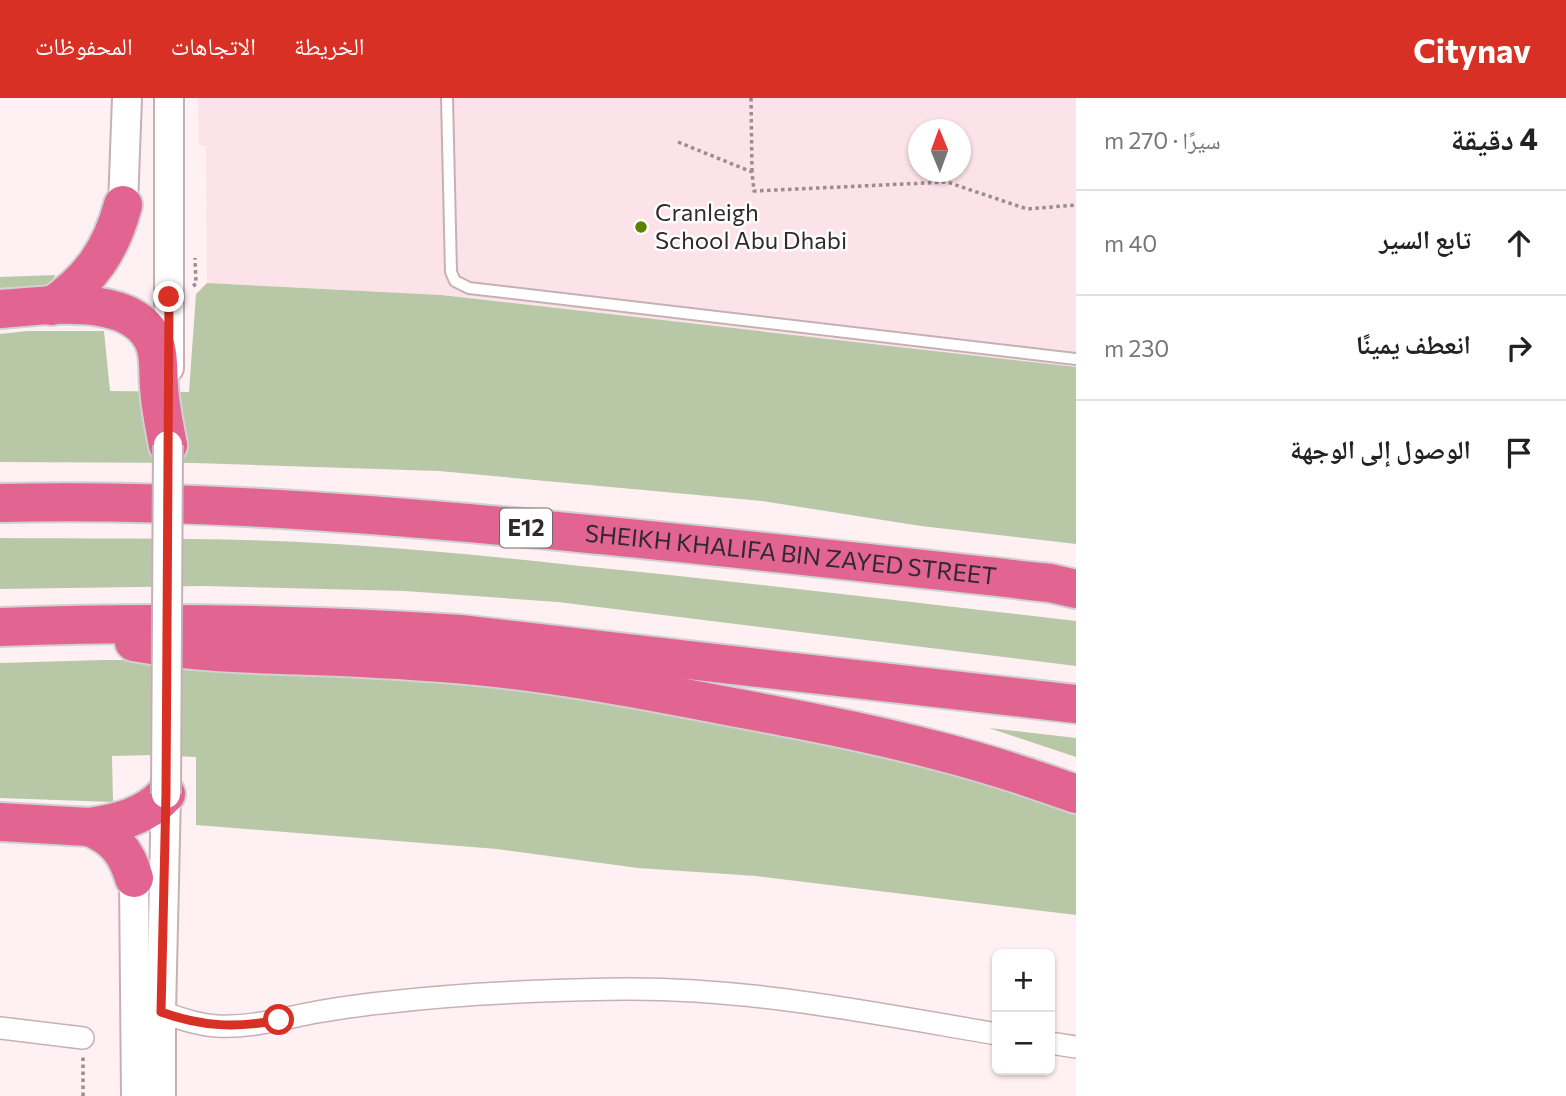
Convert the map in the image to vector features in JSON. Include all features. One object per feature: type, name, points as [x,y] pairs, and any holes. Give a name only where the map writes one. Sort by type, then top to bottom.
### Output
[{"type":"highway","points":[[52,306],[81,284],[93,270],[112,239],[123,205]]},
{"type":"highway","points":[[0,309],[104,307],[136,319],[147,329],[156,348],[161,407],[168,445]]},
{"type":"highway","name":"SHEIKH KHALIFA BIN ZAYED STREET","points":[[0,503],[160,504],[337,512],[597,534],[1067,585]]},
{"type":"highway","points":[[0,627],[166,623],[264,624],[460,634],[1076,704]]},
{"type":"highway","points":[[67,625],[128,641],[191,651],[421,661],[585,680],[757,711],[934,749],[1020,774],[1076,794]]},
{"type":"highway","points":[[0,822],[89,827],[111,824],[151,808],[166,794]]},
{"type":"highway","points":[[89,827],[114,841],[130,864],[134,878]]},
{"type":"street","points":[[123,205],[127,98]]},
{"type":"street","points":[[161,1096],[166,794],[169,98]]},
{"type":"street","points":[[134,878],[136,1096]]},
{"type":"street","points":[[161,1012],[197,1023],[237,1026],[393,1002],[509,993],[626,989],[757,996],[992,1033]]},
{"type":"street","points":[[0,1028],[83,1038]]},
{"type":"street","points":[[1055,1044],[1076,1047]]},
{"type":"lane","points":[[447,98],[451,272],[455,281],[469,288],[1076,359]]},
{"type":"path","points":[[751,98],[754,191],[947,182],[1027,209],[1076,205]]},
{"type":"path","points":[[678,142],[752,172]]},
{"type":"path","points":[[83,1038],[83,1096]]},
{"type":"shaded area","name":"Cranleigh School Abu Dhabi","points":[[198,98],[1076,98],[1076,367],[441,295],[207,283],[206,146],[199,145]]},
{"type":"green space","points":[[55,275],[51,286],[0,288],[0,277]]},
{"type":"green space","points":[[207,283],[441,295],[1076,367],[1076,544],[921,526],[762,501],[439,471],[195,463],[0,462],[0,334],[27,331],[104,331],[110,391],[189,392],[196,294]]},
{"type":"green space","points":[[0,538],[252,540],[397,548],[1076,621],[1076,666],[558,602],[405,591],[203,586],[0,589]]},
{"type":"green space","points":[[104,660],[387,664],[703,710],[1076,804],[1076,915],[756,876],[638,868],[497,849],[196,825],[196,757],[112,756],[113,802],[0,798],[0,663]]},
{"type":"green space","points":[[989,728],[1076,738],[1076,757]]},
{"type":"place","name":"Cranleigh School Abu Dhabi","points":[[641,227]]},
{"type":"route","points":[[169,297],[166,794],[161,1012],[215,1026],[279,1020]]}]
